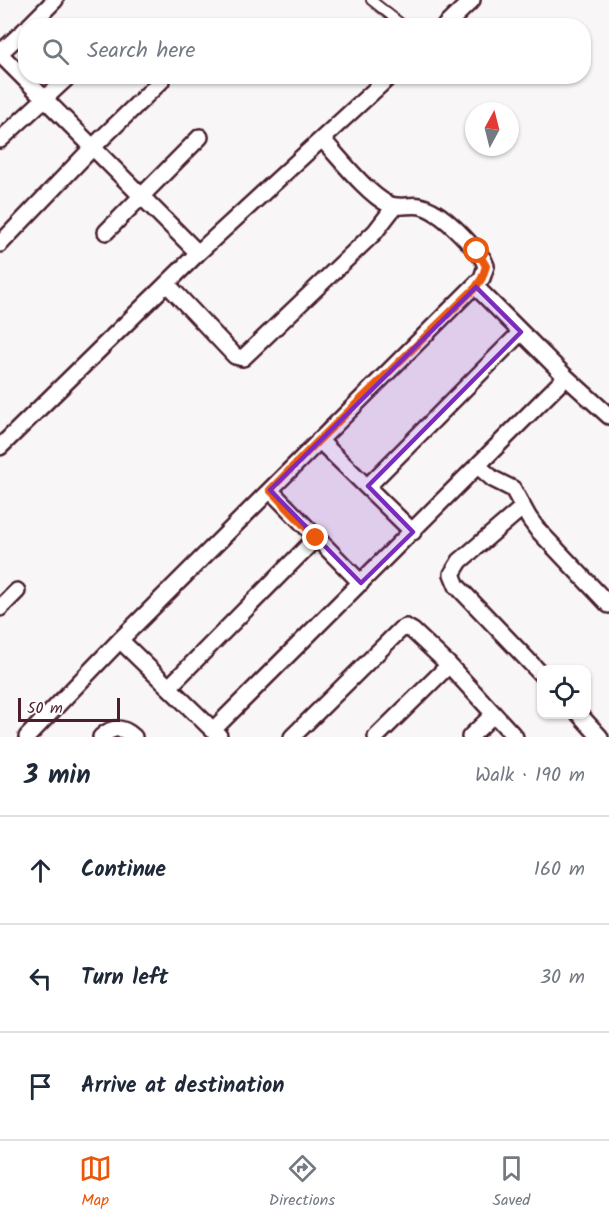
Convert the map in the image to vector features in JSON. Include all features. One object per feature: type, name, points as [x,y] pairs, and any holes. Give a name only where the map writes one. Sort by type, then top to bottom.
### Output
[{"type":"street","points":[[36,18],[55,0]]},
{"type":"street","points":[[453,18],[472,0]]},
{"type":"street","points":[[18,36],[0,53],[18,71]]},
{"type":"street","points":[[30,84],[198,253]]},
{"type":"street","points":[[0,140],[61,84]]},
{"type":"street","points":[[0,244],[93,147],[158,84]]},
{"type":"street","points":[[0,447],[6,430],[381,84]]},
{"type":"street","points":[[106,232],[200,137]]},
{"type":"street","points":[[29,736],[120,640],[319,440],[476,287],[482,278],[486,266],[477,251],[437,213],[419,205],[387,204],[376,196],[322,139]]},
{"type":"street","points":[[167,284],[235,356],[243,358],[375,232],[395,206]]},
{"type":"street","points":[[476,287],[566,377],[609,416]]},
{"type":"street","points":[[368,486],[521,332]]},
{"type":"street","points":[[120,640],[216,733],[566,377]]},
{"type":"street","points":[[319,440],[412,532]]},
{"type":"street","points":[[478,466],[493,479],[513,489],[537,529],[609,605]]},
{"type":"street","points":[[270,490],[361,583]]},
{"type":"street","points":[[522,507],[460,561],[452,574],[458,586],[537,670]]},
{"type":"street","points":[[169,687],[316,538]]},
{"type":"street","points":[[0,608],[17,591]]},
{"type":"street","points":[[292,737],[403,628],[413,631],[449,666],[515,737]]},
{"type":"street","points":[[376,737],[449,666]]},
{"type":"street","points":[[470,737],[494,714]]},
{"type":"street","points":[[584,719],[600,737]]},
{"type":"street","points":[[101,737],[112,729],[120,728],[134,737]]},
{"type":"lane","points":[[371,0],[394,18]]},
{"type":"highlighted area","points":[[476,287],[521,332],[368,486],[413,532],[361,583],[270,490]]},
{"type":"route","points":[[316,538],[270,490],[476,287],[486,266],[477,251]]}]
